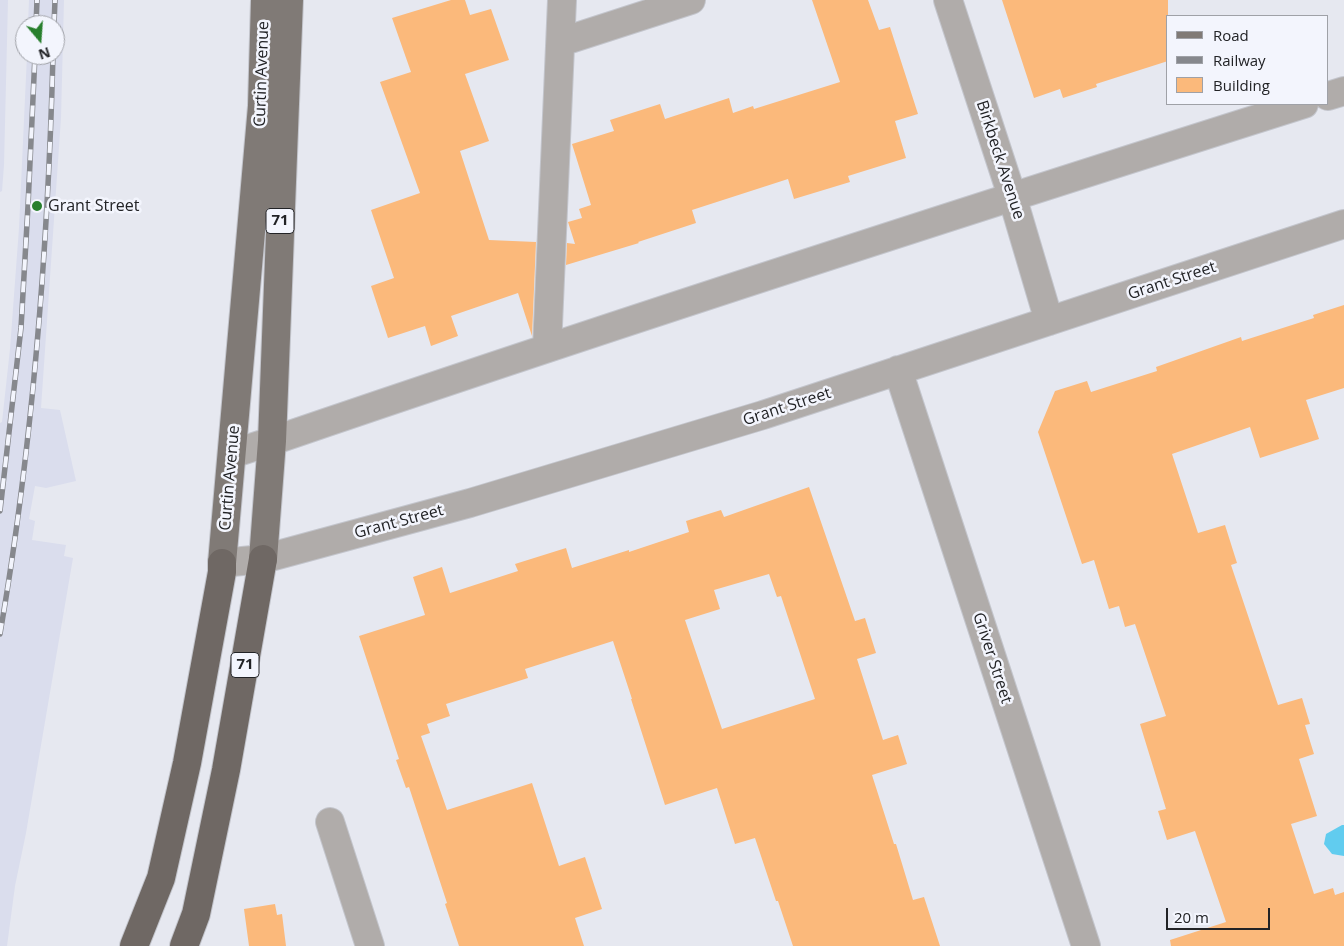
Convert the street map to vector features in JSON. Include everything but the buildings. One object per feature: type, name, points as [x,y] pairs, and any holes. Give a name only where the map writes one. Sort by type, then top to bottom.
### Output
[{"type":"highway","name":"Curtin Avenue","points":[[184,946],[196,914],[226,770],[263,559]]},
{"type":"highway","name":"Curtin Avenue","points":[[134,946],[161,878],[187,763],[222,572],[222,563]]},
{"type":"main road","name":"Curtin Avenue","points":[[222,563],[262,106],[265,0]]},
{"type":"main road","name":"Curtin Avenue","points":[[263,559],[272,442],[289,0]]},
{"type":"street","points":[[547,348],[562,0]]},
{"type":"street","points":[[561,42],[691,0]]},
{"type":"street","name":"Birkbeck Avenue","points":[[948,0],[1012,196],[1049,321]]},
{"type":"street","points":[[1329,96],[1344,91]]},
{"type":"street","points":[[232,454],[547,348],[1012,196],[1301,105]]},
{"type":"street","name":"Grant Street","points":[[222,563],[263,559],[470,503],[763,415],[1344,224]]},
{"type":"street","name":"Griver Street","points":[[898,370],[1086,946]]},
{"type":"street","points":[[330,822],[370,946]]},
{"type":"shaded area","points":[[0,0],[8,0],[4,165],[2,191],[0,192]]},
{"type":"shaded area","points":[[29,0],[64,0],[64,15],[28,15]]},
{"type":"shaded area","points":[[27,65],[62,65],[61,118],[41,408],[60,410],[76,481],[46,488],[35,486],[29,519],[35,521],[32,540],[66,545],[64,556],[73,558],[26,833],[15,886],[7,946],[0,946],[0,423],[2,422],[10,349],[19,228]]},
{"type":"water","points":[[1344,825],[1344,856],[1332,854],[1324,844],[1326,834]]},
{"type":"railway","points":[[36,15],[37,0]]},
{"type":"railway","points":[[54,15],[55,0]]},
{"type":"railway","points":[[0,511],[21,328],[35,65]]},
{"type":"railway","points":[[0,634],[22,490],[37,346],[43,273],[53,65]]},
{"type":"place","name":"Grant Street","points":[[37,206]]}]
